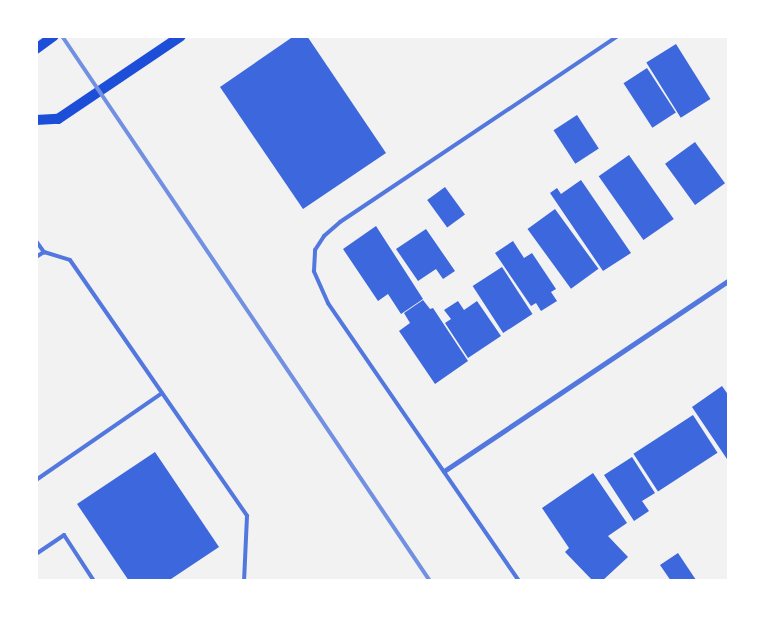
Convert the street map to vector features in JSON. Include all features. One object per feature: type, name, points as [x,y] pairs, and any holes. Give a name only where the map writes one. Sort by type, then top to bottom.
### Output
[{"type":"main road","points":[[36,49],[54,36]]},
{"type":"main road","points":[[36,120],[58,119],[181,36]]},
{"type":"street","points":[[444,471],[729,280]]},
{"type":"lane","points":[[519,581],[328,303],[314,271],[315,250],[324,236],[340,222],[618,36]]},
{"type":"lane","points":[[36,241],[44,252],[70,260],[247,516],[244,581]]},
{"type":"lane","points":[[36,257],[44,252]]},
{"type":"lane","points":[[36,480],[162,393]]},
{"type":"lane","points":[[36,554],[64,535],[94,581]]},
{"type":"building","points":[[294,36],[307,36],[386,153],[303,209],[220,87]]},
{"type":"building","points":[[676,44],[710,99],[681,118],[646,63]]},
{"type":"building","points":[[647,68],[676,112],[652,128],[624,83]]},
{"type":"building","points":[[577,115],[599,149],[575,164],[554,130]]},
{"type":"building","points":[[695,142],[725,183],[695,205],[665,164]]},
{"type":"building","points":[[629,155],[674,219],[643,240],[599,176]]},
{"type":"building","points":[[581,180],[631,253],[603,271],[550,193],[557,188],[561,194]]},
{"type":"building","points":[[445,187],[465,215],[447,227],[427,200]]},
{"type":"building","points":[[555,209],[598,269],[571,289],[527,229]]},
{"type":"building","points":[[376,226],[423,299],[401,314],[388,294],[378,301],[343,249]]},
{"type":"building","points":[[426,229],[455,271],[443,279],[436,269],[418,281],[396,249]]},
{"type":"building","points":[[513,241],[524,258],[532,253],[556,289],[551,292],[557,301],[541,311],[536,303],[531,306],[495,253]]},
{"type":"building","points":[[502,267],[532,314],[503,333],[473,286]]},
{"type":"building","points":[[423,300],[430,309],[433,308],[468,361],[435,384],[399,331],[410,323],[404,313]]},
{"type":"building","points":[[458,301],[464,310],[477,301],[501,336],[468,358],[445,323],[451,319],[444,310]]},
{"type":"building","points":[[722,386],[729,396],[729,462],[692,407]]},
{"type":"building","points":[[693,415],[718,453],[658,491],[633,454]]},
{"type":"building","points":[[155,452],[219,547],[168,581],[129,581],[77,504]]},
{"type":"building","points":[[632,457],[655,493],[642,501],[649,511],[634,521],[604,475]]},
{"type":"building","points":[[593,473],[627,523],[608,536],[628,557],[602,581],[593,581],[565,552],[569,548],[542,508]]},
{"type":"building","points":[[678,553],[695,581],[671,581],[660,565]]},
{"type":"railway","points":[[62,36],[430,581]]}]
